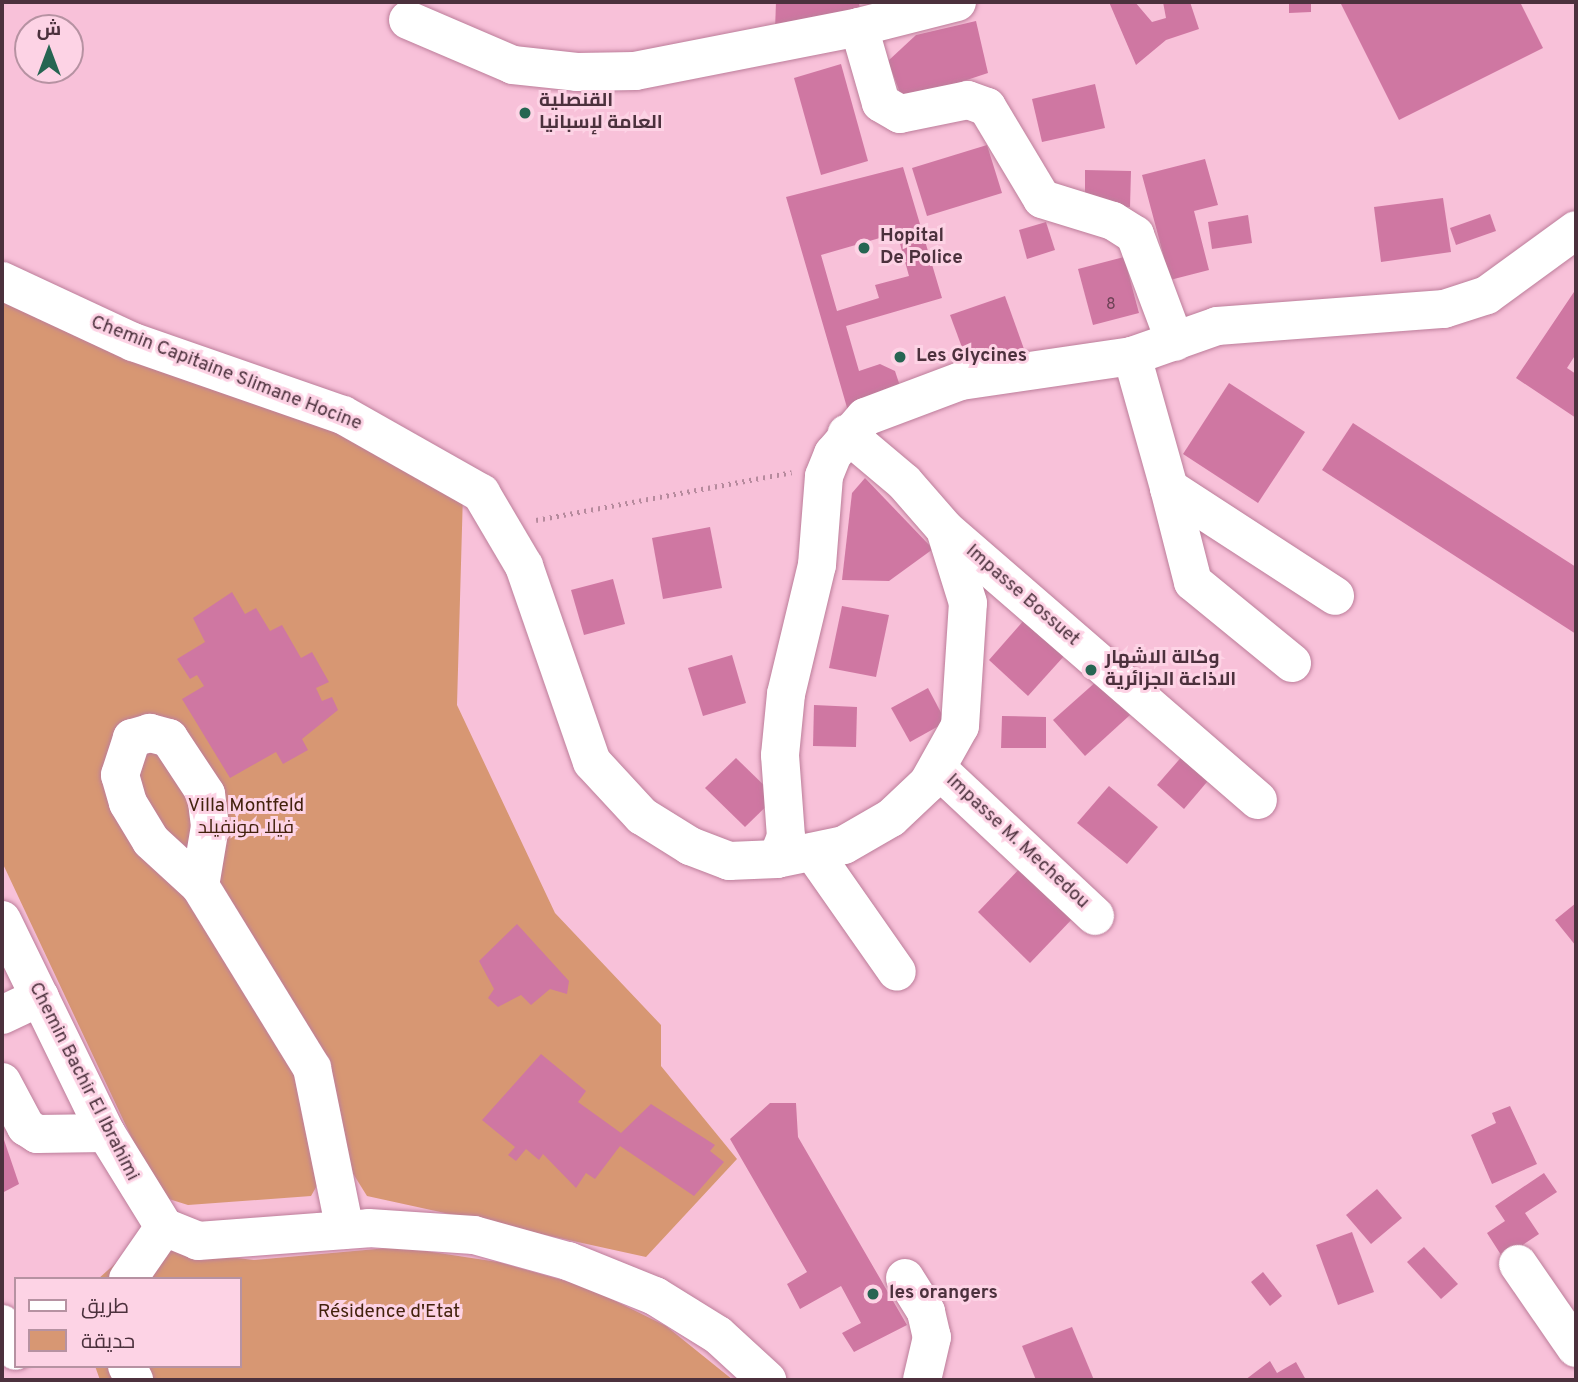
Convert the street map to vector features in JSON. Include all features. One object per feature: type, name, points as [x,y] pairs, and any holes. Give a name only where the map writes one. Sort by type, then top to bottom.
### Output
[{"type":"street","points":[[408,20],[513,65],[577,72],[635,71],[859,27],[957,2]]},
{"type":"street","points":[[859,27],[878,98],[889,111],[982,103],[1042,199],[1113,221],[1135,235],[1175,342]]},
{"type":"street","points":[[897,972],[795,855],[780,755],[786,694],[817,565],[838,449],[886,405],[961,382],[1132,356],[1217,326],[1278,317],[1444,309],[1486,295],[1576,230]]},
{"type":"street","name":"Chemin Capitaine Slimane Hocine","points":[[2,281],[133,342],[375,431],[481,493],[504,526],[524,566],[592,762],[642,816],[690,846],[729,861],[795,855],[844,845],[891,818],[938,768],[960,726],[968,662],[968,603],[945,529]]},
{"type":"street","points":[[1132,356],[1170,488],[1193,582],[1292,663]]},
{"type":"street","name":"Impasse Bossuet","points":[[838,449],[904,482],[945,529],[1258,800]]},
{"type":"street","points":[[1170,488],[1335,596]]},
{"type":"street","name":"Impasse M. Mechedou","points":[[938,768],[1095,915]]},
{"type":"street","points":[[200,886],[312,1068],[345,1230]]},
{"type":"street","name":"Chemin Bachir El Ibrahimi","points":[[2,920],[106,1133],[164,1227]]},
{"type":"street","points":[[2,1015],[40,997]]},
{"type":"street","points":[[2,1082],[26,1127],[37,1134],[106,1133]]},
{"type":"street","points":[[129,1277],[164,1227],[198,1241],[345,1230],[474,1235],[568,1262],[655,1296],[718,1335],[767,1380]]},
{"type":"street","points":[[1518,1265],[1576,1348]]},
{"type":"street","points":[[905,1278],[926,1312],[932,1337],[922,1380]]},
{"type":"street","points":[[2,1324],[14,1347]]},
{"type":"path","points":[[504,526],[838,449]]},
{"type":"green space","name":"Villa Montfeld فيلا مونفيلد","points":[[2,297],[328,415],[463,493],[457,705],[555,913],[661,1025],[661,1066],[737,1159],[646,1257],[367,1196],[352,1172],[323,1175],[311,1196],[188,1205],[159,1196],[2,862]]},
{"type":"green space","name":"Résidence d'Etat","points":[[145,1237],[176,1251],[254,1260],[399,1247],[498,1262],[587,1287],[666,1326],[733,1380],[100,1380],[96,1368],[242,1368],[242,1277],[100,1277]]},
{"type":"building","points":[[776,2],[859,2],[860,12],[775,30]]},
{"type":"building","points":[[1109,2],[1135,2],[1152,22],[1166,18],[1163,2],[1190,2],[1199,29],[1166,40],[1136,65]]},
{"type":"building","points":[[1289,2],[1311,2],[1311,12],[1289,13]]},
{"type":"building","points":[[1340,2],[1520,2],[1543,48],[1399,120]]},
{"type":"building","points":[[976,21],[988,73],[903,101],[888,61],[916,35]]},
{"type":"building","points":[[841,64],[868,161],[821,175],[794,78]]},
{"type":"building","points":[[1095,84],[1105,128],[1042,142],[1032,99]]},
{"type":"building","points":[[987,145],[1002,193],[927,216],[912,168]]},
{"type":"building","points":[[1205,159],[1218,205],[1194,211],[1209,270],[1170,280],[1142,175]]},
{"type":"building","points":[[903,167],[942,298],[846,326],[859,371],[880,364],[895,371],[903,395],[848,411],[786,197]],"holes":[[[897,233],[909,276],[875,285],[879,298],[837,311],[821,255]]]},
{"type":"building","points":[[1085,170],[1131,171],[1130,207],[1085,206]]},
{"type":"building","points":[[1443,198],[1451,252],[1381,262],[1374,207]]},
{"type":"building","points":[[1490,214],[1496,231],[1456,245],[1450,228]]},
{"type":"building","points":[[1248,215],[1252,243],[1212,249],[1208,222]]},
{"type":"building","points":[[1046,222],[1055,250],[1027,259],[1019,230]]},
{"type":"building","points":[[1124,257],[1139,313],[1093,325],[1078,269]]},
{"type":"building","points":[[1576,289],[1576,354],[1567,368],[1576,374],[1576,418],[1516,378]]},
{"type":"building","points":[[1005,296],[1024,349],[970,369],[950,315]]},
{"type":"building","points":[[1229,383],[1305,432],[1258,503],[1183,454]]},
{"type":"building","points":[[1353,423],[1576,567],[1576,634],[1322,470]]},
{"type":"building","points":[[865,478],[933,549],[889,581],[842,580],[852,493]]},
{"type":"building","points":[[710,527],[722,588],[663,599],[652,538]]},
{"type":"building","points":[[613,579],[625,624],[584,635],[571,590]]},
{"type":"building","points":[[232,592],[245,614],[256,608],[270,631],[282,625],[301,658],[312,652],[329,682],[316,688],[322,701],[332,697],[338,710],[302,739],[308,750],[283,764],[276,752],[230,778],[182,699],[204,686],[197,675],[190,679],[177,659],[205,642],[193,618]]},
{"type":"building","points":[[842,606],[889,615],[876,677],[829,668]]},
{"type":"building","points":[[1025,619],[1065,655],[1028,696],[989,660]]},
{"type":"building","points":[[732,655],[746,703],[703,716],[688,668]]},
{"type":"building","points":[[1098,680],[1130,715],[1085,756],[1053,720]]},
{"type":"building","points":[[928,688],[946,722],[910,742],[891,708]]},
{"type":"building","points":[[814,705],[857,707],[856,747],[813,746]]},
{"type":"building","points":[[1002,716],[1046,717],[1046,748],[1001,748]]},
{"type":"building","points":[[1191,746],[1218,769],[1184,809],[1157,785]]},
{"type":"building","points":[[736,758],[776,797],[745,827],[705,788]]},
{"type":"building","points":[[1109,786],[1158,827],[1127,864],[1077,823]]},
{"type":"building","points":[[1022,866],[1075,916],[1030,963],[978,912]]},
{"type":"building","points":[[1576,903],[1576,946],[1555,920]]},
{"type":"building","points":[[517,924],[569,981],[567,994],[550,989],[531,1005],[521,995],[498,1007],[488,998],[494,989],[479,961]]},
{"type":"building","points":[[541,1054],[586,1091],[578,1102],[621,1133],[651,1104],[715,1145],[710,1151],[724,1162],[694,1196],[620,1146],[595,1179],[586,1173],[576,1188],[543,1154],[539,1160],[526,1149],[516,1161],[508,1155],[515,1147],[482,1120]]},
{"type":"building","points":[[770,1103],[796,1103],[798,1137],[907,1325],[854,1352],[842,1333],[861,1323],[841,1286],[800,1309],[787,1284],[807,1272],[730,1139]]},
{"type":"building","points":[[1510,1106],[1537,1164],[1492,1184],[1471,1135],[1496,1123],[1492,1113]]},
{"type":"building","points":[[2,1134],[19,1184],[2,1193]]},
{"type":"building","points":[[1544,1173],[1557,1192],[1525,1213],[1539,1234],[1503,1258],[1487,1233],[1505,1221],[1495,1206]]},
{"type":"building","points":[[1377,1189],[1402,1218],[1371,1244],[1346,1215]]},
{"type":"building","points":[[1352,1232],[1374,1292],[1338,1305],[1316,1245]]},
{"type":"building","points":[[1424,1247],[1458,1284],[1441,1299],[1407,1262]]},
{"type":"building","points":[[1263,1272],[1282,1296],[1270,1306],[1251,1282]]},
{"type":"building","points":[[1072,1327],[1094,1380],[1036,1380],[1022,1346]]},
{"type":"building","points":[[1270,1361],[1277,1373],[1296,1362],[1306,1380],[1245,1380]]},
{"type":"place","name":"القنصلية العامة لإسبانيا","points":[[525,113]]},
{"type":"place","name":"Hopital De Police","points":[[864,248]]},
{"type":"place","name":"Les Glycines","points":[[900,357]]},
{"type":"place","name":"وكالة الاشهار الاذاعة الجزائرية","points":[[1091,670]]},
{"type":"place","name":"les orangers","points":[[873,1294]]}]
